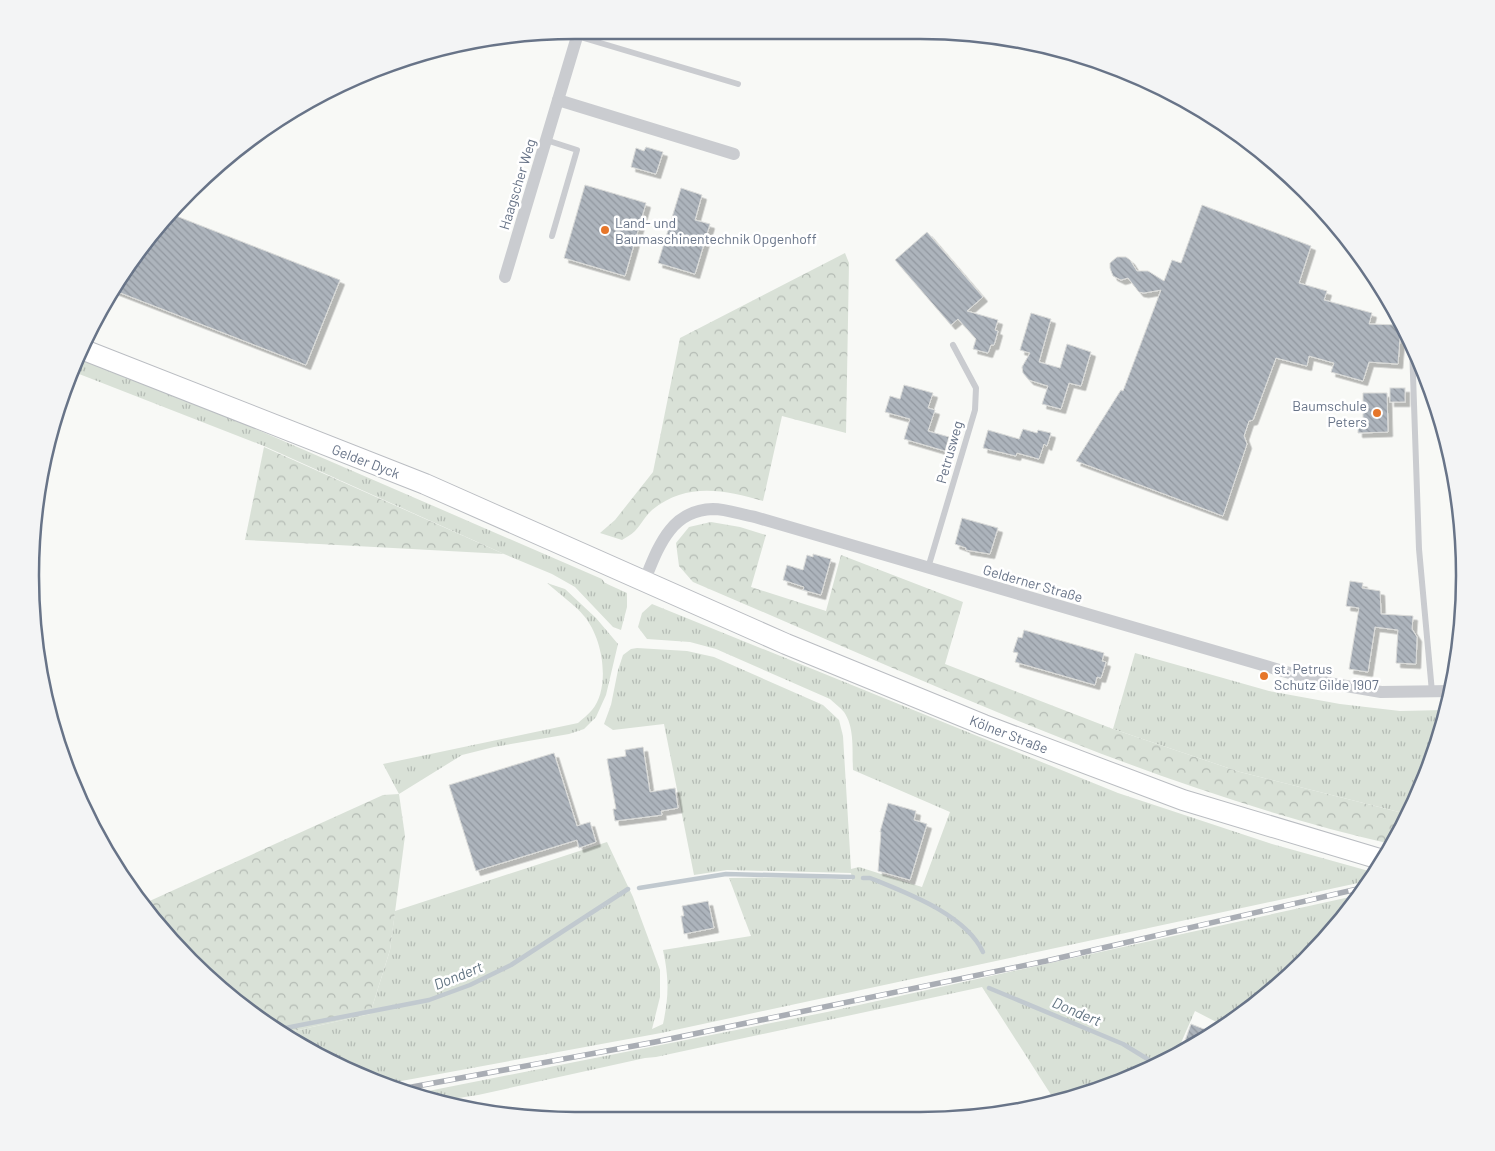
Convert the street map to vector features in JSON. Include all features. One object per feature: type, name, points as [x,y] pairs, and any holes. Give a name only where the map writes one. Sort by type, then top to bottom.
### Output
[{"type":"main road","name":"Gelder Dyck","points":[[88,352],[425,484],[644,582]]},
{"type":"main road","name":"Kölner Straße","points":[[644,582],[786,644],[975,721],[1183,800],[1376,858]]},
{"type":"street","name":"Haagscher Weg","points":[[505,277],[576,39]]},
{"type":"street","points":[[558,100],[734,154]]},
{"type":"street","name":"Gelderner Straße","points":[[644,582],[662,539],[673,526],[686,516],[700,511],[715,509],[755,517],[1317,681],[1380,692],[1443,691]]},
{"type":"lane","points":[[597,39],[738,84]]},
{"type":"lane","points":[[546,140],[578,150],[552,236]]},
{"type":"lane","name":"Petrusweg","points":[[928,568],[975,410],[976,388],[953,345]]},
{"type":"lane","points":[[1413,365],[1420,548],[1432,692]]},
{"type":"green space","points":[[845,253],[849,263],[846,433],[782,416],[763,501],[720,492],[692,492],[665,501],[647,515],[632,534],[622,540],[600,533],[615,520],[653,472],[680,338]]},
{"type":"green space","points":[[84,360],[242,423],[602,579],[605,583],[627,593],[627,607],[621,630],[613,627],[575,587],[552,574],[264,446],[79,374]]},
{"type":"green space","points":[[264,447],[504,554],[245,540]]},
{"type":"green space","points":[[711,522],[740,527],[766,535],[751,587],[826,611],[841,555],[963,602],[945,664],[1113,729],[1240,772],[1401,813],[1385,842],[1301,821],[1212,793],[1124,762],[1037,728],[950,693],[693,582],[679,566],[676,543],[689,527]]},
{"type":"green space","points":[[547,583],[565,589],[596,618],[618,644],[606,695],[596,717],[584,729],[569,734],[494,747],[462,755],[399,794],[383,764],[578,723],[592,710],[598,700],[603,676],[600,649],[596,637],[591,625],[584,616]]},
{"type":"green space","points":[[652,604],[1118,793],[1272,844],[1368,871],[1359,883],[661,1033],[397,1082],[338,1057],[293,1031],[370,1014],[390,950],[395,911],[607,842],[633,897],[660,970],[660,997],[652,1029],[663,1024],[666,1005],[668,987],[663,950],[751,936],[729,878],[801,877],[852,880],[851,873],[727,870],[694,875],[664,724],[613,730],[604,724],[611,705],[623,655],[631,649],[687,651],[714,657],[823,705],[839,720],[843,736],[851,869],[859,867],[922,887],[950,812],[853,770],[852,740],[848,718],[830,699],[716,649],[690,642],[647,639],[638,627],[642,613]]},
{"type":"green space","points":[[1135,653],[1269,691],[1340,704],[1400,711],[1439,710],[1428,748],[1401,813],[1240,772],[1113,729]]},
{"type":"green space","points":[[399,794],[405,836],[390,950],[370,1014],[293,1031],[277,1022],[222,979],[196,955],[149,901],[383,795]]},
{"type":"green space","points":[[1349,897],[1299,955],[1273,979],[1218,1022],[1195,1011],[1180,1044],[1125,1071],[1092,1084],[1051,1096],[982,987],[478,1095],[456,1098],[427,1091],[827,1012]]},
{"type":"building","points":[[646,147],[663,152],[656,174],[631,167],[636,148],[644,151]]},
{"type":"building","name":"Land- und Baumaschinentechnik Opgenhoff","points":[[585,185],[646,203],[625,276],[564,258]]},
{"type":"building","points":[[681,188],[702,195],[695,220],[710,224],[695,274],[658,263]]},
{"type":"building","points":[[1202,205],[1311,246],[1299,283],[1327,291],[1324,300],[1372,313],[1369,324],[1394,325],[1400,336],[1398,364],[1369,362],[1363,381],[1331,372],[1334,363],[1309,356],[1307,366],[1276,358],[1253,420],[1249,421],[1244,436],[1247,444],[1223,516],[1076,461],[1121,390],[1123,391],[1161,290],[1139,292],[1128,278],[1121,280],[1113,276],[1110,263],[1117,257],[1126,257],[1137,271],[1148,271],[1164,281],[1172,260],[1181,263]]},
{"type":"building","points":[[177,216],[340,280],[306,365],[120,293],[150,249]]},
{"type":"building","points":[[927,232],[983,297],[967,311],[998,320],[995,330],[998,331],[994,345],[991,345],[988,353],[973,349],[976,339],[958,319],[951,325],[895,260]]},
{"type":"building","points":[[1031,313],[1051,319],[1039,362],[1060,368],[1067,344],[1091,352],[1081,386],[1069,383],[1061,409],[1042,404],[1048,386],[1029,380],[1023,373],[1022,367],[1030,353],[1020,350]]},
{"type":"building","points":[[904,385],[933,393],[928,408],[935,410],[928,431],[949,437],[945,451],[904,439],[910,419],[885,412],[890,396],[900,399]]},
{"type":"building","points":[[1390,388],[1405,388],[1405,402],[1390,402]]},
{"type":"building","name":"Baumschule Peters","points":[[1363,393],[1387,393],[1388,432],[1358,433],[1358,422],[1363,422]]},
{"type":"building","points":[[1023,429],[1037,433],[1038,430],[1051,433],[1047,446],[1044,444],[1039,459],[1017,453],[1016,456],[983,448],[988,430],[1019,439]]},
{"type":"building","points":[[962,518],[998,528],[990,554],[966,550],[966,548],[955,544]]},
{"type":"building","points":[[813,554],[831,559],[821,595],[803,590],[804,587],[783,580],[787,565],[803,570],[807,555],[813,557]]},
{"type":"building","points":[[1350,581],[1363,583],[1362,588],[1380,591],[1381,614],[1413,616],[1412,629],[1417,637],[1416,664],[1396,663],[1398,630],[1375,627],[1368,672],[1349,669],[1359,608],[1346,606]]},
{"type":"building","points":[[1024,630],[1104,653],[1102,661],[1106,662],[1101,678],[1097,677],[1095,685],[1015,662],[1018,653],[1013,652],[1018,637],[1022,638]]},
{"type":"building","points":[[643,747],[650,792],[675,788],[678,808],[661,811],[662,815],[615,821],[613,809],[616,809],[607,759],[626,756],[625,750]]},
{"type":"building","points":[[554,753],[577,826],[590,822],[596,842],[579,848],[577,840],[476,871],[449,785]]},
{"type":"building","points":[[888,803],[916,811],[914,820],[927,824],[910,880],[878,871],[880,832]]},
{"type":"building","points":[[708,901],[714,928],[684,934],[681,916],[684,916],[682,906]]},
{"type":"building","points":[[1191,1024],[1206,1030],[1188,1040],[1185,1042]]},
{"type":"waterway","name":"Dondert","points":[[639,888],[726,874],[853,877]]},
{"type":"waterway","name":"Dondert","points":[[863,878],[870,878],[934,906],[963,927],[983,952]]},
{"type":"waterway","name":"Dondert","points":[[287,1028],[429,1000],[470,985],[511,965],[628,889]]},
{"type":"waterway","name":"Dondert","points":[[989,988],[1123,1044],[1150,1060]]},
{"type":"railway","points":[[413,1087],[655,1042],[1046,961],[1354,890]]},
{"type":"place","name":"Land- und Baumaschinentechnik Opgenhoff","points":[[605,230]]},
{"type":"place","name":"Baumschule Peters","points":[[1377,413]]},
{"type":"place","name":"st. Petrus Schutz Gilde 1907","points":[[1264,676]]}]
